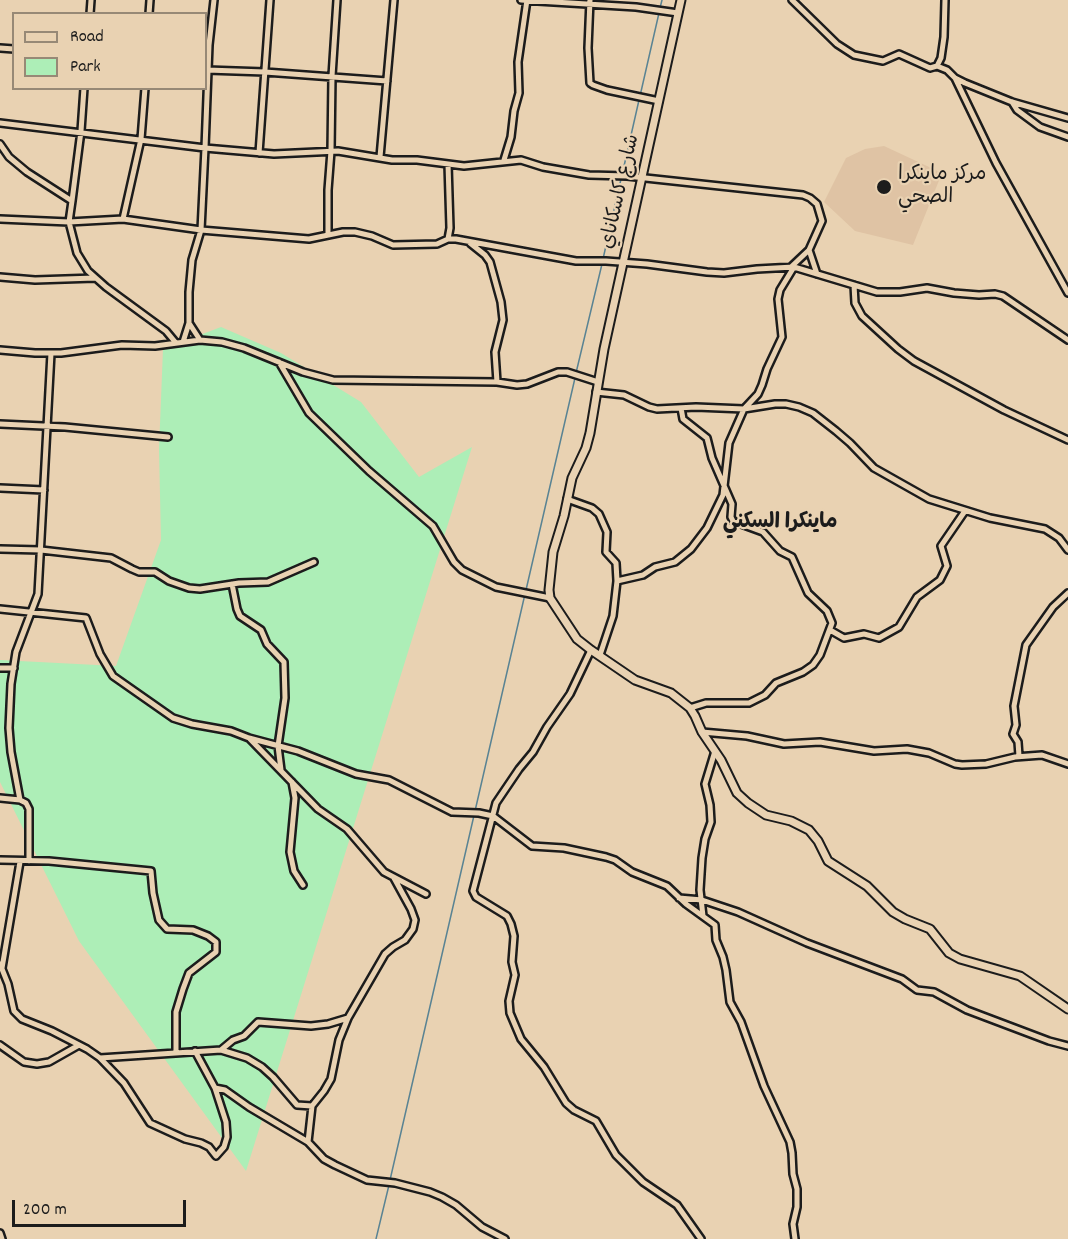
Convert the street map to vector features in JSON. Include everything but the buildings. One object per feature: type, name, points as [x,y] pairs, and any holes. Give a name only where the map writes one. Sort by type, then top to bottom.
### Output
[{"type":"street","points":[[214,0],[207,70],[387,81]]},
{"type":"street","points":[[260,153],[270,0]]},
{"type":"street","points":[[328,235],[332,76],[337,0]]},
{"type":"street","points":[[380,157],[394,0]]},
{"type":"street","points":[[521,0],[590,2],[678,13]]},
{"type":"street","points":[[504,160],[511,137],[519,93],[518,62],[527,0]]},
{"type":"street","name":"شارع كاسكاناي","points":[[550,598],[553,552],[572,478],[586,448],[590,433],[598,382],[681,0]]},
{"type":"street","points":[[792,0],[837,44],[854,55],[883,61],[899,54],[930,68],[937,66],[947,70],[955,78],[996,163],[1068,293]]},
{"type":"street","points":[[937,66],[941,58],[944,37],[945,0]]},
{"type":"street","points":[[590,2],[588,48],[590,83],[607,90],[659,101]]},
{"type":"street","points":[[955,78],[1012,102],[1068,117]]},
{"type":"street","points":[[84,90],[69,222],[77,253],[95,278],[166,331],[176,343]]},
{"type":"street","points":[[123,219],[141,139],[145,90]]},
{"type":"street","points":[[183,342],[189,322],[192,260],[201,230],[206,90]]},
{"type":"street","points":[[1012,102],[1017,110],[1040,127],[1068,137]]},
{"type":"street","points":[[0,123],[260,153],[331,151],[392,160],[417,160],[464,166],[521,160],[543,167],[589,175],[642,178],[803,195],[810,198],[817,204],[822,221],[809,250],[792,267],[780,290],[778,299],[782,337],[758,394],[744,409],[727,449],[724,488],[707,528],[686,554],[675,562],[655,567],[643,575],[617,581]]},
{"type":"street","points":[[0,144],[9,157],[27,172],[72,201]]},
{"type":"street","points":[[447,240],[450,228],[448,164]]},
{"type":"street","points":[[0,219],[69,222],[123,219],[201,230],[309,238],[344,232],[365,234],[393,245],[437,244],[456,239],[576,261],[647,264],[724,273],[792,267],[877,292],[900,292],[927,288],[969,294],[995,294],[1014,302],[1029,315],[1068,340]]},
{"type":"street","points":[[450,228],[456,239]]},
{"type":"street","points":[[468,241],[490,262],[501,302],[502,320],[495,352],[497,382]]},
{"type":"street","points":[[809,250],[817,274]]},
{"type":"street","points":[[0,277],[35,280],[95,278]]},
{"type":"street","points":[[854,285],[855,303],[862,316],[914,361],[1004,410],[1068,440]]},
{"type":"street","points":[[189,322],[200,340]]},
{"type":"street","points":[[0,350],[51,353],[122,345],[155,346],[200,340],[222,342],[244,348],[303,372],[333,380],[497,382],[517,385],[527,384],[558,372],[567,372],[598,382]]},
{"type":"street","points":[[20,800],[9,728],[14,668],[23,631],[38,594],[51,353]]},
{"type":"street","points":[[279,362],[309,413],[369,471],[433,526],[454,562],[462,570],[496,587],[530,592],[550,598],[578,639],[591,650],[635,680],[670,693],[690,708],[742,799],[760,812],[791,820],[808,830],[818,841],[828,861],[867,886],[893,912],[930,929],[949,953],[960,959],[1020,976],[1068,1010]]},
{"type":"street","points":[[596,392],[624,395],[657,409],[744,409],[786,404],[813,413],[850,443],[874,468],[929,499],[990,518],[1045,529],[1059,538],[1068,550]]},
{"type":"street","points":[[681,408],[683,419],[707,438],[712,458],[732,504],[732,521],[763,531],[780,551],[792,557],[808,593],[827,610],[831,618],[830,630],[820,655],[804,672],[776,683],[757,700],[744,705],[706,703],[690,708]]},
{"type":"street","points":[[0,424],[168,437]]},
{"type":"street","points":[[0,488],[44,490]]},
{"type":"street","points":[[567,499],[592,508],[599,514],[607,532],[606,552],[616,563],[617,581],[613,616],[600,655]]},
{"type":"street","points":[[830,630],[844,638],[864,634],[879,638],[899,627],[917,597],[940,580],[947,566],[941,546],[965,511]]},
{"type":"street","points":[[0,549],[41,550],[111,558],[139,572],[155,572],[169,581],[200,589],[267,582],[314,562]]},
{"type":"street","points":[[232,584],[240,616],[261,630],[270,649],[284,662],[285,698],[278,746],[281,770]]},
{"type":"street","points":[[1019,756],[1018,742],[1013,734],[1016,725],[1014,706],[1026,645],[1053,607],[1068,593]]},
{"type":"street","points":[[0,609],[86,618],[103,660],[117,680],[173,718],[231,731],[316,757],[356,774],[389,780],[452,812],[493,816],[532,846],[577,850],[615,860],[632,872],[667,886],[715,925],[716,940],[726,970],[730,1002],[741,1022],[764,1086],[790,1143],[797,1189],[796,1214],[793,1224],[795,1239]]},
{"type":"street","points":[[591,650],[570,694],[547,726],[533,752],[496,803],[473,891],[476,897],[507,916],[511,924],[514,936],[512,962],[515,975],[509,1001],[510,1014],[521,1040],[544,1067],[566,1103],[574,1110],[596,1120],[616,1155],[643,1182],[677,1205],[701,1239]]},
{"type":"street","points":[[0,668],[14,668]]},
{"type":"street","points":[[702,732],[740,735],[784,744],[820,742],[874,751],[907,749],[929,753],[962,765],[986,764],[1019,756],[1046,755],[1068,765]]},
{"type":"street","points":[[249,738],[324,815],[347,829],[381,868],[394,878],[426,894]]},
{"type":"street","points":[[703,916],[700,882],[702,850],[711,822],[705,784],[716,751]]},
{"type":"street","points":[[291,781],[295,798],[290,852],[294,871],[303,885]]},
{"type":"street","points":[[0,798],[20,800],[26,803],[29,809],[29,861]]},
{"type":"street","points":[[0,860],[85,864],[151,871],[159,920],[167,929],[193,930],[216,942],[216,952],[189,973],[183,989],[176,1011],[176,1053]]},
{"type":"street","points":[[20,862],[1,966],[14,1011],[22,1019],[52,1031],[100,1059],[124,1083],[150,1123],[185,1139],[201,1143],[216,1156],[224,1147],[227,1137],[226,1122],[215,1088],[195,1051]]},
{"type":"street","points":[[308,1142],[312,1106],[331,1079],[339,1040],[348,1018],[385,954],[405,940],[413,929],[415,920],[411,909],[394,878]]},
{"type":"street","points":[[679,898],[702,900],[738,912],[807,943],[902,980],[917,990],[931,991],[967,1010],[1048,1041],[1068,1046]]},
{"type":"street","points":[[221,1050],[233,1040],[244,1036],[258,1022],[311,1026],[348,1018]]},
{"type":"street","points":[[0,1045],[24,1062],[37,1064],[49,1062],[79,1045]]},
{"type":"street","points":[[100,1059],[221,1050],[247,1058],[262,1067],[297,1105],[312,1106]]},
{"type":"street","points":[[215,1088],[225,1090],[308,1142],[324,1159],[335,1165],[367,1180],[394,1183],[442,1197],[456,1205],[482,1227],[505,1239]]},
{"type":"street","points":[[0,1233],[2,1239]]},
{"type":"shaded area","name":"مركز ماينكرا الصحي","points":[[884,146],[942,173],[913,245],[855,231],[824,202],[846,158],[865,149]]},
{"type":"green space","points":[[221,327],[281,353],[361,402],[419,477],[472,447],[246,1171],[79,941],[0,782],[0,660],[116,666],[161,540],[159,449],[163,349]]},
{"type":"waterway","points":[[660,8],[662,0]]},
{"type":"waterway","points":[[640,96],[659,13]]},
{"type":"waterway","points":[[622,175],[639,100]]},
{"type":"waterway","points":[[603,259],[621,179]]},
{"type":"waterway","points":[[576,373],[602,264]]},
{"type":"waterway","points":[[526,590],[575,378]]},
{"type":"waterway","points":[[390,1180],[525,594]]},
{"type":"waterway","points":[[376,1239],[389,1185]]},
{"type":"place","name":"مركز ماينكرا الصحي","points":[[884,187]]},
{"type":"district","name":"ماينكرا السكني","points":[[780,524]]}]
